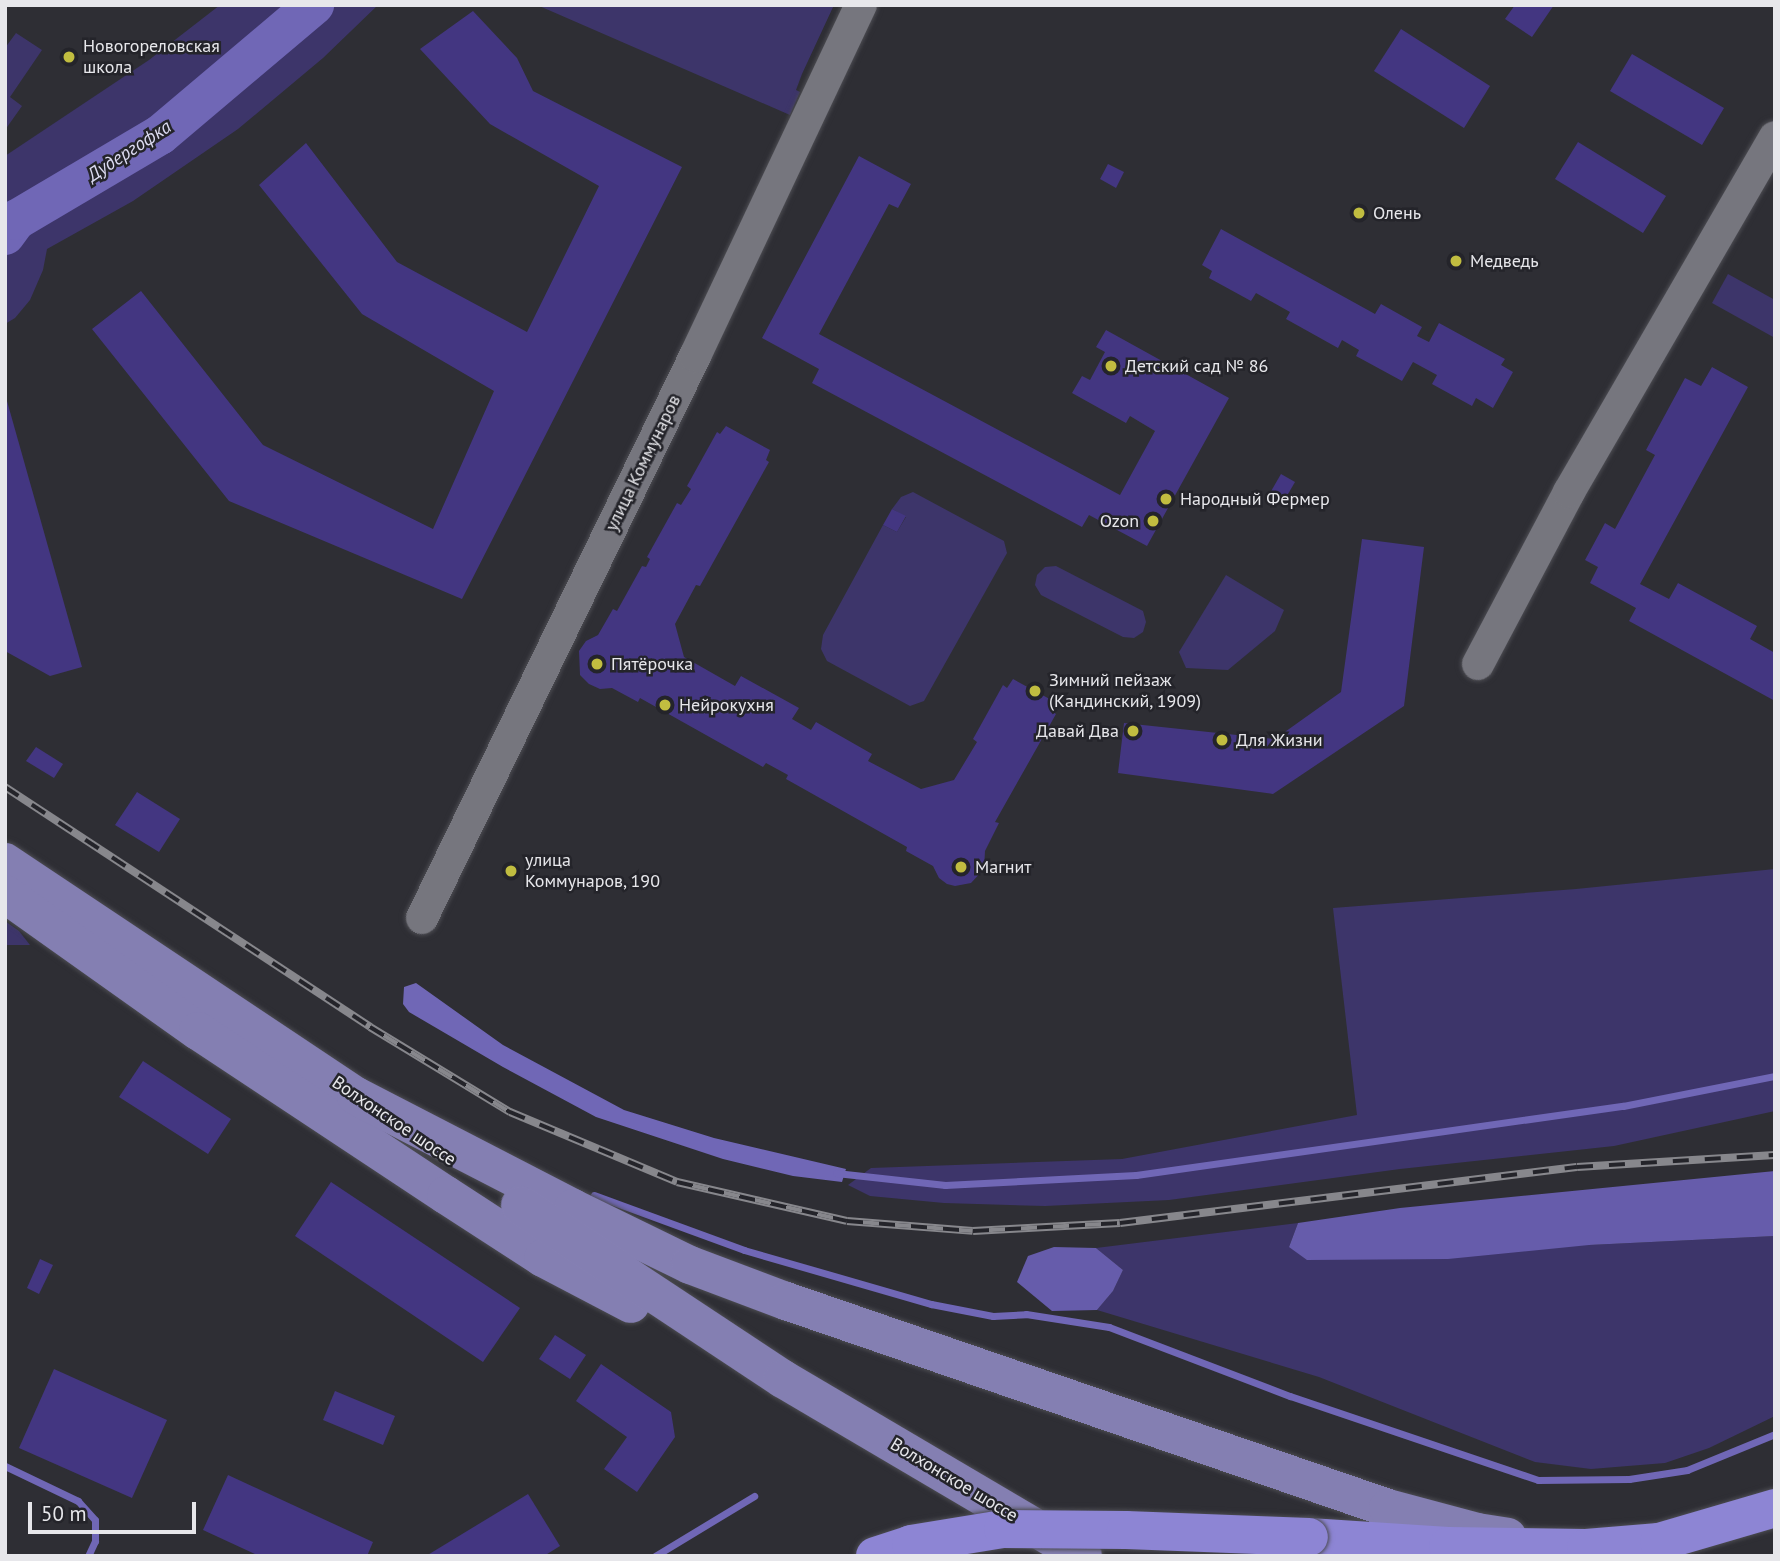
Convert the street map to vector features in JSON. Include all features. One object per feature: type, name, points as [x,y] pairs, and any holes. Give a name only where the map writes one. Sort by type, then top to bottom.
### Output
[{"type":"highway","points":[[875,1556],[911,1544],[1003,1529],[1309,1537],[1448,1546],[1586,1548],[1659,1542],[1775,1508]]},
{"type":"main road","name":"Волхонское шоссе","points":[[5,862],[91,937],[346,1109],[783,1379],[1083,1556]]},
{"type":"main road","name":"Волхонское шоссе","points":[[5,894],[91,937]]},
{"type":"main road","points":[[346,1109],[573,1209],[690,1265],[786,1301],[1388,1508],[1477,1532],[1586,1548]]},
{"type":"main road","name":"Волхонское шоссе","points":[[826,1405],[1049,1556]]},
{"type":"street","name":"улица Коммунаров","points":[[422,918],[695,356],[860,5]]},
{"type":"street","points":[[1478,664],[1569,492],[1775,137]]},
{"type":"shaded area","points":[[220,5],[305,5],[161,126],[24,206],[5,227],[5,156],[149,60]]},
{"type":"shaded area","points":[[331,5],[378,5],[323,58],[238,129],[133,201],[47,249],[43,270],[30,300],[15,318],[5,324],[5,247],[9,234],[237,93]]},
{"type":"shaded area","points":[[537,5],[834,5],[802,74],[796,90],[800,92],[790,115]]},
{"type":"shaded area","points":[[16,33],[42,50],[10,97],[22,106],[5,130],[5,48]]},
{"type":"shaded area","points":[[1728,274],[1775,300],[1775,338],[1712,303]]},
{"type":"shaded area","points":[[913,492],[1004,541],[1007,553],[924,701],[910,706],[827,661],[821,649],[823,635],[883,525],[897,532],[906,517],[892,509],[901,497]]},
{"type":"shaded area","points":[[1056,566],[1143,611],[1146,622],[1143,632],[1134,638],[1123,637],[1041,595],[1035,585],[1037,575],[1045,567]]},
{"type":"shaded area","points":[[1226,575],[1284,610],[1275,631],[1228,670],[1186,668],[1179,652]]},
{"type":"shaded area","points":[[1775,869],[1775,1111],[1614,1146],[1400,1169],[1169,1200],[1045,1206],[944,1203],[870,1196],[848,1185],[871,1168],[1122,1159],[1357,1115],[1333,908],[1576,889]]},
{"type":"shaded area","points":[[5,921],[19,931],[30,945],[5,945]]},
{"type":"shaded area","points":[[416,983],[503,1045],[624,1110],[714,1138],[846,1169],[842,1182],[793,1176],[723,1159],[596,1117],[409,1012],[403,1004],[404,987]]},
{"type":"shaded area","points":[[1775,1171],[1775,1236],[1589,1245],[1448,1259],[1307,1260],[1289,1247],[1298,1223],[1400,1208]]},
{"type":"shaded area","points":[[1298,1223],[1289,1247],[1589,1245],[1775,1236],[1775,1416],[1709,1448],[1665,1463],[1591,1469],[1535,1462],[1319,1377],[1097,1310],[1113,1291],[1123,1270],[1096,1248]]},
{"type":"shaded area","points":[[1054,1247],[1096,1248],[1123,1270],[1113,1291],[1097,1310],[1052,1311],[1017,1282],[1028,1256]]},
{"type":"building","points":[[1515,5],[1554,5],[1532,37],[1505,19]]},
{"type":"building","points":[[473,11],[517,58],[533,91],[682,167],[462,599],[229,501],[92,329],[141,291],[263,445],[433,529],[494,391],[362,314],[259,185],[306,143],[397,262],[527,332],[599,186],[490,124],[420,49]]},
{"type":"building","points":[[1401,29],[1490,86],[1464,128],[1374,71]]},
{"type":"building","points":[[1632,54],[1724,108],[1702,145],[1610,91]]},
{"type":"building","points":[[1578,142],[1666,196],[1643,233],[1555,179]]},
{"type":"building","points":[[859,156],[911,184],[898,208],[889,204],[819,334],[1120,495],[1155,431],[1130,416],[1126,423],[1072,393],[1082,376],[1090,380],[1105,352],[1096,347],[1106,330],[1229,398],[1147,546],[1089,515],[1082,527],[812,383],[819,369],[762,338]]},
{"type":"building","points":[[1108,164],[1124,172],[1116,188],[1100,179]]},
{"type":"building","points":[[1221,229],[1375,314],[1381,304],[1422,327],[1417,336],[1429,342],[1439,323],[1505,359],[1501,365],[1513,372],[1493,408],[1476,398],[1472,406],[1432,384],[1437,375],[1413,362],[1402,381],[1356,356],[1359,350],[1342,340],[1338,348],[1286,319],[1290,312],[1256,293],[1251,301],[1209,278],[1212,271],[1202,265]]},
{"type":"building","points":[[1712,367],[1748,387],[1640,584],[1669,599],[1678,583],[1757,626],[1750,639],[1775,653],[1775,701],[1629,621],[1636,608],[1590,583],[1598,567],[1585,560],[1605,523],[1615,529],[1655,455],[1646,450],[1685,378],[1701,386]]},
{"type":"building","points":[[5,394],[82,667],[50,676],[5,651]]},
{"type":"building","points":[[726,426],[770,450],[766,460],[769,462],[700,586],[696,585],[675,624],[684,657],[735,686],[741,676],[799,708],[792,719],[811,730],[816,722],[872,754],[868,761],[921,789],[954,780],[977,742],[973,739],[1003,685],[1007,688],[1013,679],[1057,703],[1053,712],[1056,714],[995,822],[999,823],[985,851],[984,869],[971,883],[955,886],[947,884],[939,878],[933,866],[906,851],[907,847],[786,779],[788,775],[766,763],[763,767],[640,698],[638,702],[612,688],[600,689],[589,684],[580,675],[579,651],[586,641],[598,635],[613,609],[617,611],[642,566],[646,567],[650,559],[647,557],[677,503],[681,505],[691,489],[687,486],[717,432],[720,434]]},
{"type":"building","points":[[1281,474],[1295,482],[1284,501],[1270,493]]},
{"type":"building","points":[[892,509],[906,516],[897,532],[883,525]]},
{"type":"building","points":[[1362,539],[1424,547],[1404,706],[1273,794],[1118,773],[1124,723],[1275,739],[1341,692]]},
{"type":"building","points":[[36,747],[63,764],[54,778],[26,761]]},
{"type":"building","points":[[137,792],[180,819],[159,852],[115,825]]},
{"type":"building","points":[[143,1061],[231,1119],[208,1154],[119,1097]]},
{"type":"building","points":[[331,1182],[520,1308],[483,1362],[295,1236]]},
{"type":"building","points":[[40,1259],[53,1265],[39,1294],[27,1288]]},
{"type":"building","points":[[555,1335],[586,1355],[570,1379],[539,1359]]},
{"type":"building","points":[[601,1364],[671,1412],[675,1437],[637,1492],[604,1469],[627,1437],[576,1401]]},
{"type":"building","points":[[54,1369],[167,1420],[132,1498],[19,1448]]},
{"type":"building","points":[[335,1391],[395,1416],[383,1445],[323,1420]]},
{"type":"building","points":[[228,1475],[373,1542],[367,1556],[259,1556],[203,1530]]},
{"type":"building","points":[[528,1494],[560,1546],[544,1556],[426,1556]]},
{"type":"waterway","name":"Дудергофка","points":[[5,235],[16,220],[160,135],[314,5]]},
{"type":"waterway","points":[[836,1173],[945,1185],[1136,1175],[1623,1106],[1775,1076]]},
{"type":"waterway","points":[[594,1195],[744,1250],[931,1304],[993,1316],[1026,1314],[1109,1327],[1290,1396],[1538,1480],[1629,1479],[1687,1470],[1775,1434]]},
{"type":"waterway","points":[[5,1466],[78,1501],[95,1520],[95,1541],[88,1556]]},
{"type":"waterway","points":[[655,1556],[754,1496]]},
{"type":"railway","points":[[5,787],[370,1027],[510,1112],[677,1182],[847,1221],[973,1231],[1120,1223],[1577,1167],[1775,1155]]},
{"type":"place","name":"Новогореловская школа","points":[[69,57]]},
{"type":"place","name":"Олень","points":[[1359,213]]},
{"type":"place","name":"Медведь","points":[[1456,261]]},
{"type":"place","name":"Детский сад № 86","points":[[1111,366]]},
{"type":"place","name":"Народный Фермер","points":[[1166,499]]},
{"type":"place","name":"Ozon","points":[[1153,521]]},
{"type":"place","name":"Пятёрочка","points":[[597,664]]},
{"type":"place","name":"Зимний пейзаж (Кандинский, 1909)","points":[[1035,691]]},
{"type":"place","name":"Нейрокухня","points":[[665,705]]},
{"type":"place","name":"Давай Два","points":[[1133,731]]},
{"type":"place","name":"Для Жизни","points":[[1222,740]]},
{"type":"place","name":"Магнит","points":[[961,867]]},
{"type":"place","name":"улица Коммунаров, 190","points":[[511,871]]}]
